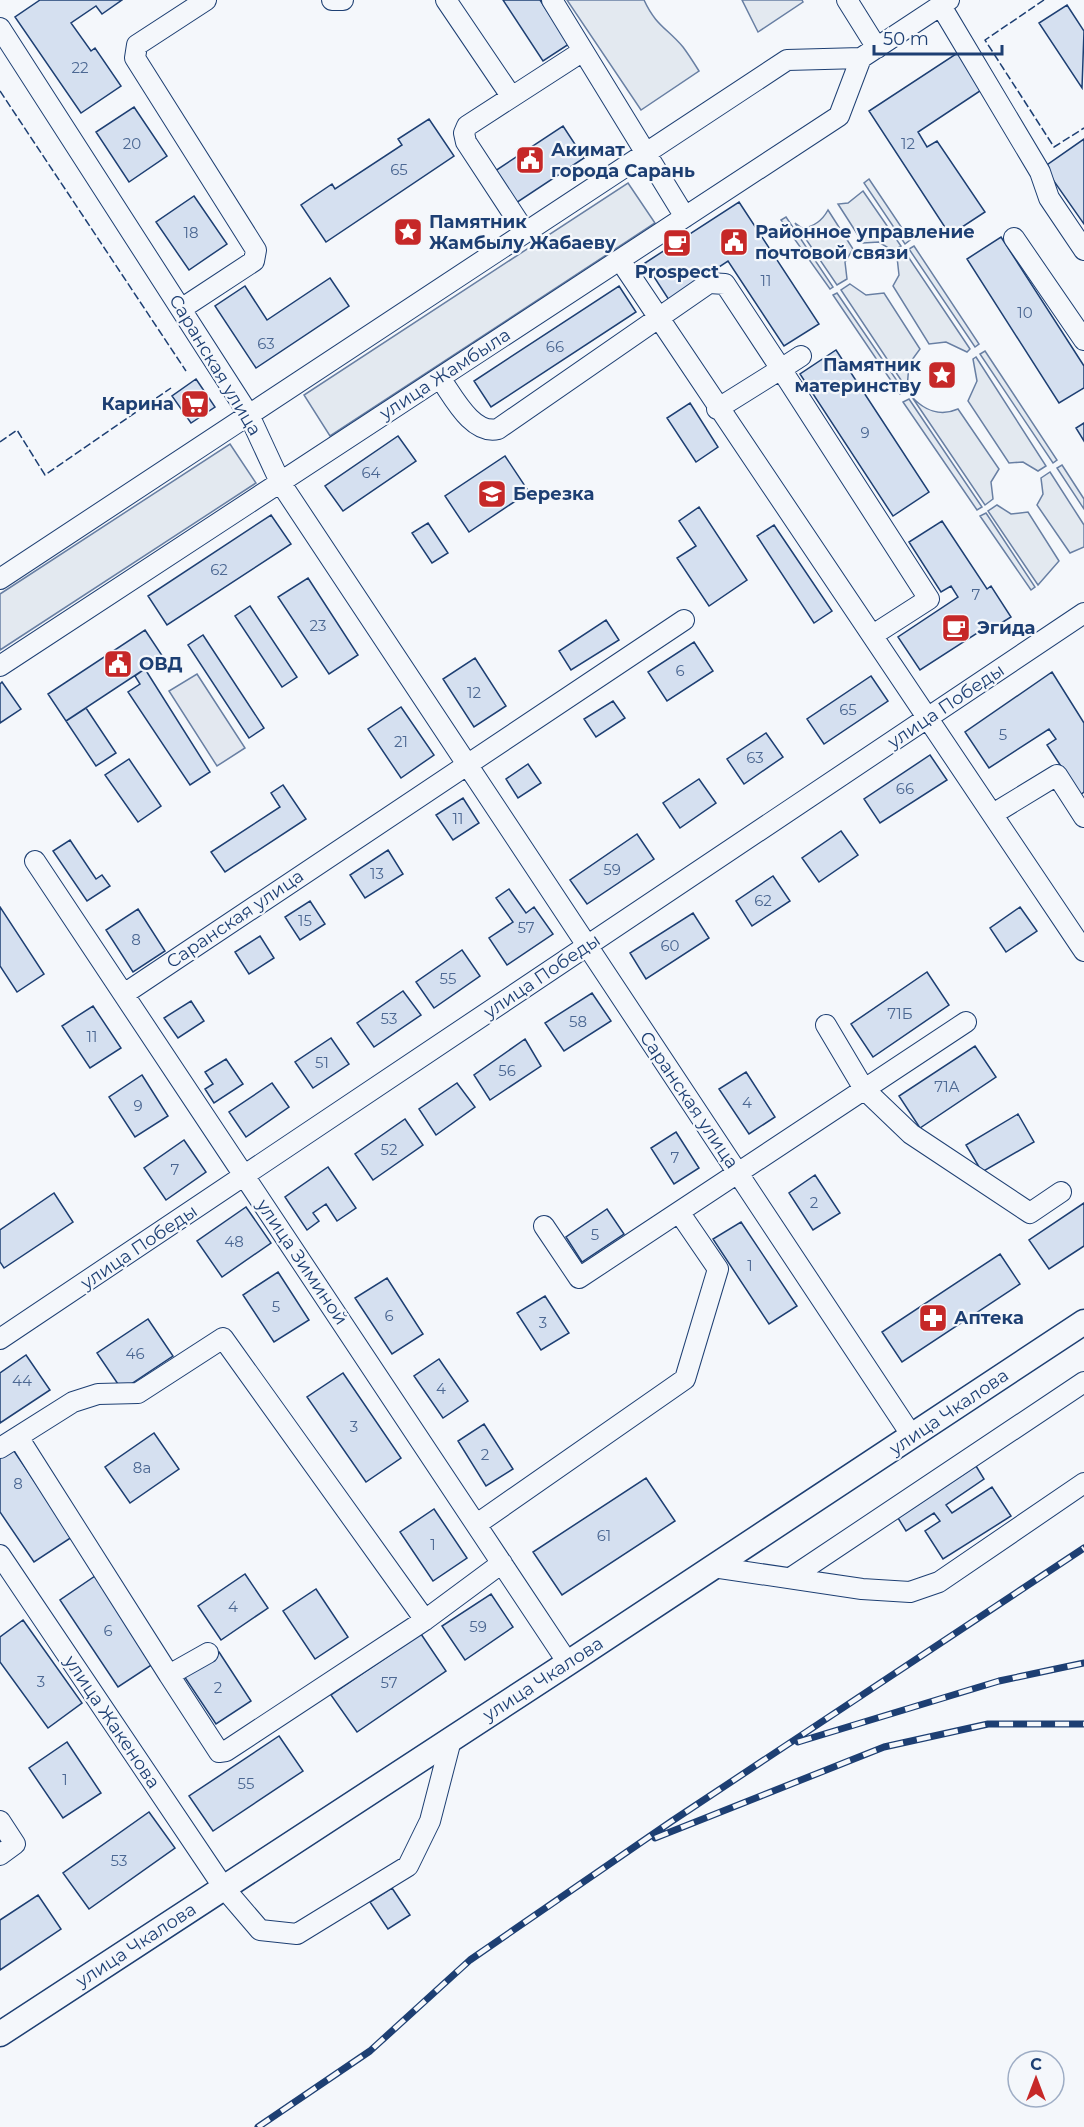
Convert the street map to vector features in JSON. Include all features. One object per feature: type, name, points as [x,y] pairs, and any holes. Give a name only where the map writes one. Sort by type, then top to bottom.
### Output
[{"type":"main road","name":"улица Чкалова","points":[[0,2033],[451,1740],[1084,1322]]},
{"type":"street","points":[[182,309],[254,261],[256,256],[256,250],[135,58],[137,45],[206,0]]},
{"type":"street","points":[[333,0],[343,0]]},
{"type":"street","points":[[446,0],[512,96]]},
{"type":"street","points":[[552,0],[685,217]]},
{"type":"street","points":[[847,0],[869,53]]},
{"type":"street","points":[[0,579],[787,60],[869,53],[945,3],[1040,172],[1050,198],[1084,250]]},
{"type":"street","name":"Саранская улица","points":[[0,28],[249,415],[280,482],[912,1436]]},
{"type":"street","points":[[525,232],[466,142],[464,133],[467,126],[583,51]]},
{"type":"street","name":"улица Жамбыла","points":[[0,666],[839,116],[869,53]]},
{"type":"street","points":[[1014,238],[1084,339]]},
{"type":"street","points":[[620,260],[717,409],[929,717],[1084,951]]},
{"type":"street","points":[[440,378],[478,426],[488,431],[498,429],[710,282],[725,284],[929,599],[873,635]]},
{"type":"street","points":[[717,409],[801,356]]},
{"type":"street","name":"улица Победы","points":[[0,1339],[1084,613]]},
{"type":"street","name":"Саранская улица","points":[[124,994],[684,620]]},
{"type":"street","points":[[993,814],[1057,775],[1084,817]]},
{"type":"street","name":"улица Зиминой","points":[[35,861],[568,1663]]},
{"type":"street","points":[[544,1226],[579,1278],[966,1022]]},
{"type":"street","points":[[826,1025],[864,1089],[911,1134],[1030,1213],[1061,1192]]},
{"type":"street","points":[[477,1524],[685,1379],[718,1269],[679,1212]]},
{"type":"street","points":[[0,1448],[73,1402],[98,1394],[138,1393],[223,1338],[424,1620]]},
{"type":"street","points":[[792,1577],[1084,1382]]},
{"type":"street","points":[[18,1437],[169,1675],[219,1752],[222,1753],[424,1620],[502,1563]]},
{"type":"street","points":[[713,1567],[862,1589],[910,1592],[939,1582],[1084,1483]]},
{"type":"street","name":"улица Жакенова","points":[[0,1555],[224,1888],[260,1930],[297,1934],[408,1866],[430,1821],[451,1740]]},
{"type":"street","points":[[169,1675],[208,1653]]},
{"type":"street","points":[[0,1821],[15,1844],[0,1855]]},
{"type":"shaded area","points":[[567,0],[644,0],[653,16],[683,47],[699,71],[641,110]]},
{"type":"shaded area","points":[[742,0],[802,0],[803,2],[758,32]]},
{"type":"shaded area","points":[[869,179],[910,240],[905,244],[864,183]]},
{"type":"shaded area","points":[[628,183],[655,223],[330,436],[304,395]]},
{"type":"shaded area","points":[[863,191],[901,246],[893,251],[879,242],[863,243],[838,204],[848,203]]},
{"type":"shaded area","points":[[828,210],[853,249],[845,262],[847,279],[837,285],[795,223],[802,228],[814,225]]},
{"type":"shaded area","points":[[786,217],[833,287],[830,289],[781,220]]},
{"type":"shaded area","points":[[914,246],[979,344],[975,347],[909,249]]},
{"type":"shaded area","points":[[905,252],[970,349],[967,352],[946,342],[929,344],[893,286],[899,275],[897,257]]},
{"type":"shaded area","points":[[850,284],[866,295],[884,293],[920,349],[909,364],[907,389],[841,290]]},
{"type":"shaded area","points":[[837,293],[904,391],[900,394],[833,295]]},
{"type":"shaded area","points":[[985,351],[1057,460],[1053,463],[980,354]]},
{"type":"shaded area","points":[[976,357],[1046,466],[1038,471],[1023,462],[1009,463],[968,401],[977,381],[973,359]]},
{"type":"shaded area","points":[[912,397],[933,411],[945,412],[958,409],[999,469],[991,482],[993,499],[985,505]]},
{"type":"shaded area","points":[[909,399],[982,507],[977,510],[903,402]]},
{"type":"shaded area","points":[[230,444],[256,483],[0,650],[0,594]]},
{"type":"shaded area","points":[[1062,465],[1084,499],[1084,509],[1057,468]]},
{"type":"shaded area","points":[[1050,472],[1084,525],[1084,547],[1070,553],[1037,505],[1043,494],[1041,478]]},
{"type":"shaded area","points":[[997,505],[1011,514],[1028,512],[1059,561],[1038,585],[988,511]]},
{"type":"shaded area","points":[[986,513],[1035,587],[1031,590],[980,516]]},
{"type":"shaded area","points":[[197,674],[245,748],[217,766],[169,691]]},
{"type":"building","points":[[40,0],[122,0],[102,14],[96,6],[71,23],[91,51],[95,48],[121,86],[81,113],[15,17]]},
{"type":"building","points":[[503,0],[540,0],[569,44],[543,61]]},
{"type":"building","points":[[1067,5],[1084,31],[1082,88],[1039,23]]},
{"type":"building","points":[[962,50],[986,87],[918,132],[927,147],[937,141],[985,212],[950,235],[869,111]]},
{"type":"building","points":[[134,107],[167,156],[129,182],[96,132]]},
{"type":"building","points":[[429,119],[454,156],[326,242],[301,205],[332,184],[335,189],[402,145],[398,139]]},
{"type":"building","points":[[563,126],[584,158],[513,205],[492,173]]},
{"type":"building","points":[[1084,139],[1084,224],[1044,167]]},
{"type":"building","points":[[194,196],[227,244],[189,270],[156,222]]},
{"type":"building","points":[[739,202],[819,324],[784,346],[728,261],[669,300],[645,263]]},
{"type":"building","points":[[1001,237],[1084,366],[1084,388],[1059,403],[967,259]]},
{"type":"building","points":[[330,278],[349,306],[256,368],[215,306],[245,286],[267,320]]},
{"type":"building","points":[[619,286],[636,312],[491,407],[474,381]]},
{"type":"building","points":[[836,350],[929,492],[893,516],[800,374]]},
{"type":"building","points":[[196,379],[215,407],[191,423],[172,396]]},
{"type":"building","points":[[690,403],[718,447],[696,462],[667,418]]},
{"type":"building","points":[[1084,423],[1084,441],[1076,428]]},
{"type":"building","points":[[398,436],[416,461],[343,511],[325,486]]},
{"type":"building","points":[[505,456],[529,492],[469,532],[445,496]]},
{"type":"building","points":[[699,507],[747,580],[709,606],[677,558],[696,546],[679,521]]},
{"type":"building","points":[[271,515],[291,544],[167,625],[148,596]]},
{"type":"building","points":[[942,521],[987,589],[991,586],[1011,617],[990,630],[988,626],[920,670],[898,637],[958,597],[951,586],[941,592],[909,542]]},
{"type":"building","points":[[428,523],[448,553],[432,563],[412,533]]},
{"type":"building","points":[[774,525],[832,611],[814,623],[757,536]]},
{"type":"building","points":[[308,578],[358,655],[329,674],[278,597]]},
{"type":"building","points":[[250,606],[297,677],[282,687],[235,616]]},
{"type":"building","points":[[606,620],[619,640],[571,670],[559,651]]},
{"type":"building","points":[[145,630],[163,657],[66,721],[48,694]]},
{"type":"building","points":[[203,635],[264,728],[249,738],[188,645]]},
{"type":"building","points":[[694,642],[713,671],[667,701],[648,672]]},
{"type":"building","points":[[475,658],[506,706],[474,727],[443,679]]},
{"type":"building","points":[[145,669],[210,772],[190,785],[128,692],[140,684],[135,676]]},
{"type":"building","points":[[1052,672],[1084,723],[1084,792],[1080,795],[1047,745],[1056,739],[1049,729],[989,768],[965,732]]},
{"type":"building","points":[[871,676],[888,701],[824,744],[807,719]]},
{"type":"building","points":[[2,682],[21,709],[0,723],[0,684]]},
{"type":"building","points":[[613,701],[625,718],[596,737],[584,719]]},
{"type":"building","points":[[401,707],[434,755],[401,778],[368,729]]},
{"type":"building","points":[[86,708],[116,753],[96,766],[66,721]]},
{"type":"building","points":[[766,733],[783,757],[744,784],[727,759]]},
{"type":"building","points":[[930,755],[947,780],[880,823],[864,799]]},
{"type":"building","points":[[129,759],[161,806],[138,822],[105,775]]},
{"type":"building","points":[[528,764],[541,783],[518,798],[506,779]]},
{"type":"building","points":[[699,779],[716,803],[680,828],[663,803]]},
{"type":"building","points":[[283,785],[306,819],[225,872],[211,852],[280,807],[271,793]]},
{"type":"building","points":[[463,798],[479,823],[453,840],[436,815]]},
{"type":"building","points":[[841,831],[858,855],[819,882],[802,858]]},
{"type":"building","points":[[637,834],[654,859],[587,904],[570,880]]},
{"type":"building","points":[[70,840],[96,879],[102,875],[110,886],[87,901],[53,851]]},
{"type":"building","points":[[388,850],[403,874],[365,898],[350,875]]},
{"type":"building","points":[[773,876],[790,901],[752,926],[736,901]]},
{"type":"building","points":[[509,889],[526,913],[534,907],[553,934],[507,965],[489,938],[513,922],[496,898]]},
{"type":"building","points":[[310,901],[325,924],[300,940],[285,917]]},
{"type":"building","points":[[0,907],[44,974],[17,992],[0,966]]},
{"type":"building","points":[[1020,907],[1037,931],[1006,952],[990,928]]},
{"type":"building","points":[[138,909],[165,951],[133,972],[106,930]]},
{"type":"building","points":[[693,913],[709,938],[646,979],[630,953]]},
{"type":"building","points":[[260,936],[274,958],[249,974],[235,952]]},
{"type":"building","points":[[462,950],[480,976],[434,1008],[416,982]]},
{"type":"building","points":[[927,972],[949,1005],[873,1057],[851,1024]]},
{"type":"building","points":[[403,991],[421,1015],[374,1047],[357,1023]]},
{"type":"building","points":[[592,993],[611,1021],[564,1051],[545,1023]]},
{"type":"building","points":[[191,1001],[204,1021],[178,1038],[164,1018]]},
{"type":"building","points":[[93,1006],[121,1048],[90,1068],[62,1026]]},
{"type":"building","points":[[331,1038],[349,1064],[313,1088],[295,1062]]},
{"type":"building","points":[[525,1039],[541,1066],[490,1100],[474,1075]]},
{"type":"building","points":[[975,1046],[996,1077],[920,1128],[899,1096]]},
{"type":"building","points":[[226,1059],[243,1084],[214,1103],[205,1089],[213,1084],[205,1072]]},
{"type":"building","points":[[746,1072],[775,1117],[749,1134],[719,1089]]},
{"type":"building","points":[[142,1075],[168,1116],[135,1137],[109,1097]]},
{"type":"building","points":[[272,1083],[289,1107],[246,1137],[229,1112]]},
{"type":"building","points":[[457,1083],[475,1107],[436,1135],[419,1109]]},
{"type":"building","points":[[1018,1114],[1034,1142],[982,1172],[966,1145]]},
{"type":"building","points":[[405,1119],[423,1145],[373,1180],[355,1154]]},
{"type":"building","points":[[676,1132],[699,1168],[674,1184],[651,1148]]},
{"type":"building","points":[[184,1140],[206,1172],[166,1200],[144,1168]]},
{"type":"building","points":[[328,1167],[356,1208],[337,1221],[326,1204],[313,1213],[319,1221],[307,1230],[285,1197]]},
{"type":"building","points":[[815,1175],[840,1213],[813,1230],[789,1193]]},
{"type":"building","points":[[54,1193],[73,1222],[4,1268],[0,1262],[0,1230]]},
{"type":"building","points":[[1084,1203],[1084,1246],[1049,1269],[1029,1240]]},
{"type":"building","points":[[246,1207],[271,1243],[222,1277],[197,1241]]},
{"type":"building","points":[[607,1209],[624,1234],[582,1262],[566,1237]]},
{"type":"building","points":[[741,1222],[797,1306],[769,1324],[713,1239]]},
{"type":"building","points":[[1000,1254],[1020,1284],[902,1362],[882,1332]]},
{"type":"building","points":[[278,1272],[309,1320],[274,1342],[243,1295]]},
{"type":"building","points":[[387,1278],[423,1334],[392,1354],[355,1298]]},
{"type":"building","points":[[545,1296],[569,1333],[541,1350],[517,1313]]},
{"type":"building","points":[[148,1319],[173,1356],[122,1390],[97,1353]]},
{"type":"building","points":[[26,1355],[50,1390],[0,1423],[0,1373]]},
{"type":"building","points":[[439,1359],[468,1401],[443,1418],[414,1376]]},
{"type":"building","points":[[343,1373],[401,1458],[366,1482],[307,1397]]},
{"type":"building","points":[[484,1424],[513,1469],[486,1486],[458,1441]]},
{"type":"building","points":[[154,1433],[179,1469],[130,1503],[105,1467]]},
{"type":"building","points":[[12,1448],[72,1537],[34,1562],[0,1512],[0,1456]]},
{"type":"building","points":[[976,1466],[984,1479],[946,1505],[952,1513],[992,1487],[1011,1516],[943,1559],[925,1531],[940,1521],[934,1513],[906,1531],[898,1518]]},
{"type":"building","points":[[646,1478],[675,1521],[562,1595],[533,1552]]},
{"type":"building","points":[[434,1509],[467,1558],[433,1581],[400,1532]]},
{"type":"building","points":[[98,1574],[156,1662],[118,1687],[60,1600]]},
{"type":"building","points":[[245,1574],[268,1608],[221,1640],[198,1606]]},
{"type":"building","points":[[316,1589],[348,1637],[315,1659],[283,1611]]},
{"type":"building","points":[[491,1594],[513,1627],[465,1660],[442,1626]]},
{"type":"building","points":[[23,1620],[82,1703],[48,1728],[0,1662],[0,1637]]},
{"type":"building","points":[[421,1634],[446,1671],[357,1732],[331,1695]]},
{"type":"building","points":[[219,1652],[251,1701],[216,1724],[184,1676]]},
{"type":"building","points":[[279,1736],[303,1771],[213,1831],[189,1796]]},
{"type":"building","points":[[67,1742],[101,1793],[63,1818],[29,1768]]},
{"type":"building","points":[[149,1812],[175,1848],[89,1909],[63,1873]]},
{"type":"building","points":[[392,1888],[410,1915],[388,1929],[370,1902]]},
{"type":"building","points":[[38,1895],[61,1929],[0,1970],[0,1920]]},
{"type":"railway","points":[[258,2127],[370,2051],[470,1960],[672,1821],[1084,1548]]},
{"type":"railway","points":[[798,1742],[999,1681],[1084,1663]]},
{"type":"railway","points":[[655,1838],[884,1747],[988,1724],[1084,1724]]},
{"type":"fence","points":[[1044,0],[985,40],[1054,147],[1084,128]]},
{"type":"fence","points":[[0,91],[186,371]]},
{"type":"fence","points":[[0,442],[17,430],[45,475],[171,388]]},
{"type":"place","name":"Акимат города Сарань","points":[[530,160]]},
{"type":"place","name":"Памятник Жамбылу Жабаеву","points":[[408,232]]},
{"type":"place","name":"Районное управление почтовой связи","points":[[734,242]]},
{"type":"place","name":"Prospect","points":[[677,243]]},
{"type":"place","name":"Памятник материнству","points":[[942,375]]},
{"type":"place","name":"Карина","points":[[195,404]]},
{"type":"place","name":"Березка","points":[[492,494]]},
{"type":"place","name":"Эгида","points":[[956,628]]},
{"type":"place","name":"ОВД","points":[[118,664]]},
{"type":"place","name":"Аптека","points":[[933,1318]]}]
